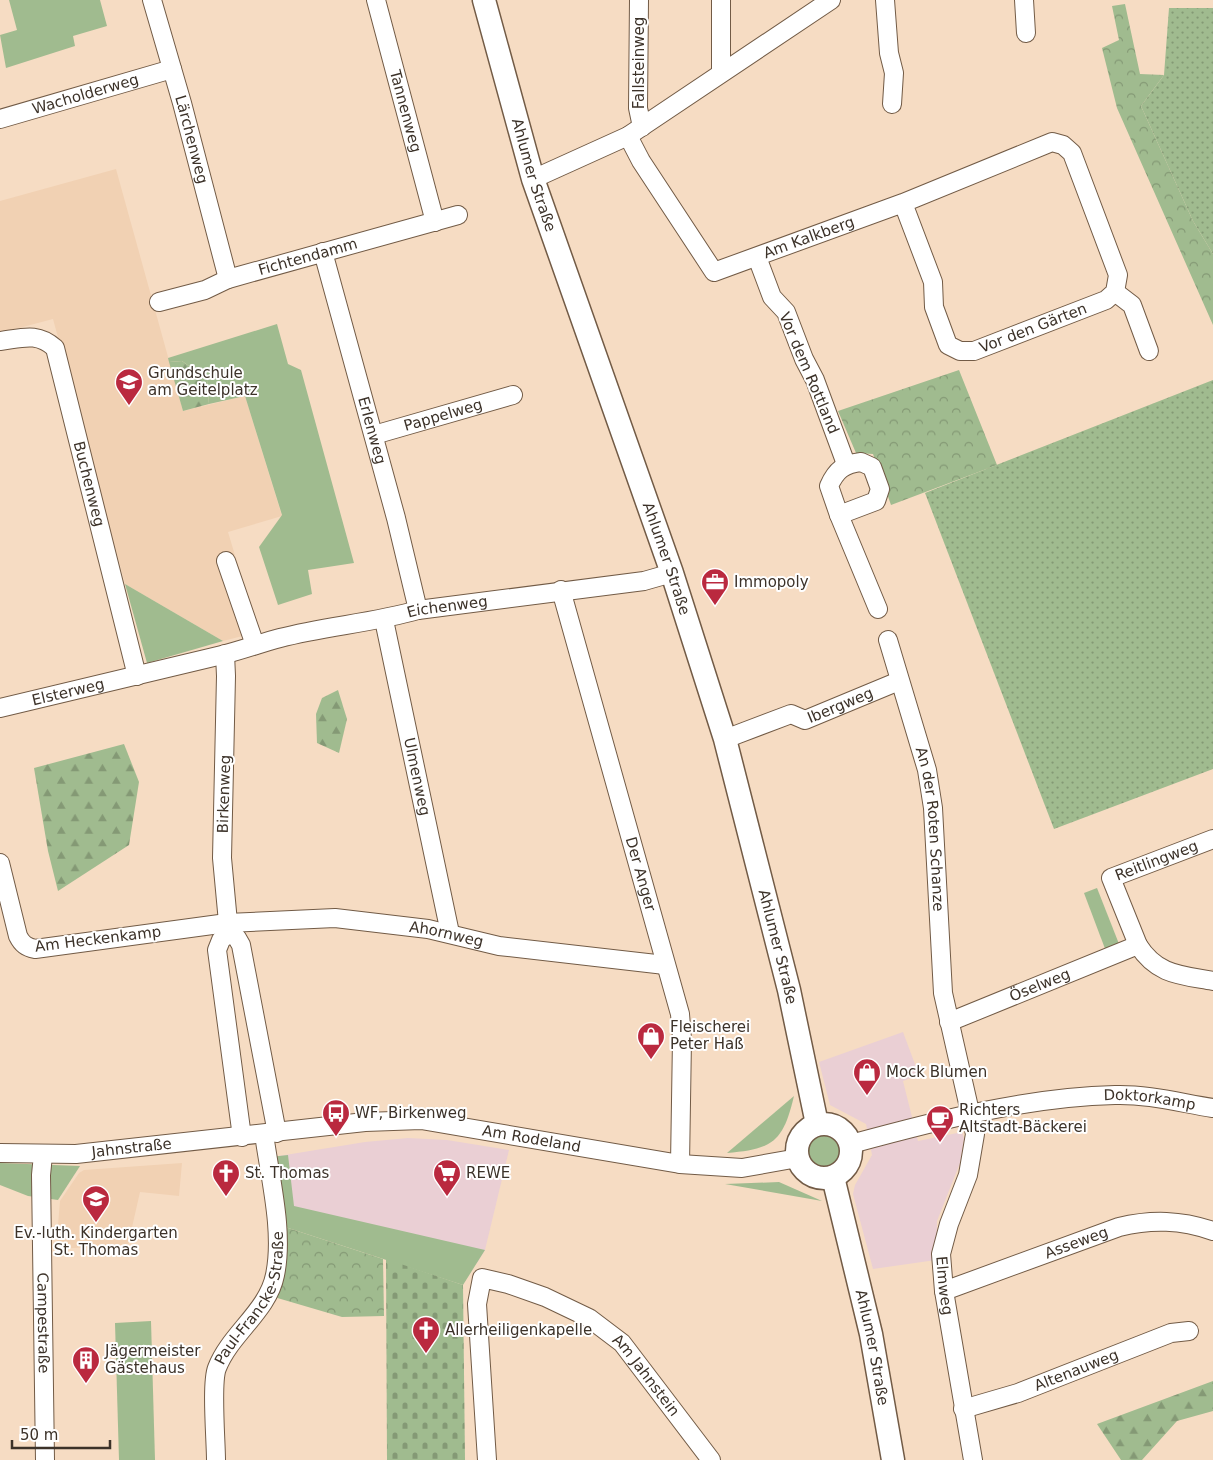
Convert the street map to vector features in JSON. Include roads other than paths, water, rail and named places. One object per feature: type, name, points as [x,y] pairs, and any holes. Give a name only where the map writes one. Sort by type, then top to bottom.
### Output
[{"type":"main road","name":"Ahlumer Straße","points":[[484,0],[533,179],[672,573],[725,739],[789,990],[817,1124]]},
{"type":"main road","points":[[817,1124],[835,1126],[845,1133],[850,1144],[848,1164],[839,1174],[833,1177],[814,1176],[804,1169],[798,1158],[800,1137],[805,1131],[817,1124]]},
{"type":"main road","name":"Ahlumer Straße","points":[[833,1177],[871,1334],[893,1460]]},
{"type":"street","name":"Lärchenweg","points":[[152,0],[228,279]]},
{"type":"street","name":"Tannenweg","points":[[376,0],[435,222]]},
{"type":"street","name":"Fallsteinweg","points":[[635,131],[638,108],[639,0]]},
{"type":"street","points":[[721,0],[721,74]]},
{"type":"street","name":"Fallsteinweg","points":[[533,179],[635,131],[831,0]]},
{"type":"street","points":[[885,0],[889,53],[894,73],[892,104]]},
{"type":"street","points":[[1024,0],[1026,33]]},
{"type":"street","name":"Wacholderweg","points":[[0,119],[172,69]]},
{"type":"street","name":"Am Kalkberg","points":[[635,131],[641,161],[714,272],[902,203],[1052,142],[1063,144],[1072,153],[1118,275],[1115,292]]},
{"type":"street","name":"Vor den Gärten","points":[[902,203],[933,282],[934,307],[948,345],[960,351],[974,351],[1106,300],[1115,292]]},
{"type":"street","name":"Fichtendamm","points":[[159,302],[205,290],[228,279],[458,215]]},
{"type":"street","name":"Erlenweg","points":[[323,252],[374,435],[418,610]]},
{"type":"street","name":"Vor dem Rottland","points":[[757,257],[772,297],[786,312],[804,359],[816,380],[846,464]]},
{"type":"street","points":[[1115,292],[1132,305],[1149,351]]},
{"type":"street","name":"Buchenweg","points":[[0,341],[29,337],[44,338],[55,348],[138,676]]},
{"type":"street","name":"Pappelweg","points":[[374,435],[513,395]]},
{"type":"street","points":[[840,515],[876,501],[880,489],[872,467],[861,462],[846,464],[834,474],[829,486],[840,515],[878,609]]},
{"type":"street","points":[[226,561],[255,645]]},
{"type":"street","name":"Eichenweg","points":[[225,654],[330,627],[384,620],[418,610],[562,590],[644,581],[672,573]]},
{"type":"street","name":"Der Anger","points":[[562,590],[680,1014],[682,1039],[680,1164]]},
{"type":"street","name":"Ulmenweg","points":[[384,620],[450,933]]},
{"type":"street","name":"An der Roten Schanze","points":[[888,640],[927,770],[933,808],[943,993],[949,1022]]},
{"type":"street","name":"Elsterweg","points":[[0,708],[225,654]]},
{"type":"street","name":"Birkenweg","points":[[225,654],[226,694],[222,858],[228,928]]},
{"type":"street","name":"Ibergweg","points":[[725,739],[791,714],[805,720],[899,681]]},
{"type":"street","name":"Reitlingweg","points":[[1138,945],[1111,878],[1213,838]]},
{"type":"street","name":"Am Heckenkamp","points":[[0,863],[18,936],[21,943],[27,947],[42,948],[228,928]]},
{"type":"street","name":"Ahornweg","points":[[228,928],[335,918],[450,933],[499,946],[665,965]]},
{"type":"street","points":[[242,1137],[217,950],[228,928],[241,945],[270,1134]]},
{"type":"street","points":[[1138,945],[1151,963],[1161,969],[1213,980]]},
{"type":"street","name":"Öselweg","points":[[949,1022],[1138,945]]},
{"type":"street","points":[[949,1022],[972,1115]]},
{"type":"street","name":"Doktorkamp","points":[[850,1144],[1026,1103],[1117,1095],[1213,1108]]},
{"type":"street","name":"Elmweg","points":[[972,1115],[975,1134],[974,1151],[968,1175],[945,1236],[941,1254],[944,1291],[973,1460]]},
{"type":"street","name":"Am Rodeland","points":[[270,1134],[365,1122],[421,1120],[680,1164],[742,1168],[798,1158]]},
{"type":"street","name":"Jahnstraße","points":[[0,1153],[76,1154],[270,1134]]},
{"type":"street","name":"Paul-Francke-Straße","points":[[216,1460],[216,1370],[230,1342],[264,1301],[275,1276],[278,1246],[270,1134]]},
{"type":"street","name":"Campestraße","points":[[43,1155],[41,1182],[46,1460]]},
{"type":"street","name":"Asseweg","points":[[944,1291],[1134,1223],[1184,1222],[1213,1231]]},
{"type":"street","name":"Am Jahnstein","points":[[487,1460],[477,1304],[482,1278],[508,1284],[545,1297],[588,1318],[622,1343],[711,1460]]},
{"type":"street","name":"Altenauweg","points":[[963,1409],[1018,1393],[1171,1333],[1189,1331]]},
{"type":"place","name":"Grundschule am Geitelplatz","points":[[129,406]]},
{"type":"place","name":"Immopoly","points":[[715,606]]},
{"type":"place","name":"Fleischerei Peter Haß","points":[[651,1060]]},
{"type":"place","name":"Mock Blumen","points":[[867,1096]]},
{"type":"place","name":"WF, Birkenweg","points":[[336,1137]]},
{"type":"place","name":"Richters Altstadt-Bäckerei","points":[[940,1143]]},
{"type":"place","name":"St. Thomas","points":[[226,1197]]},
{"type":"place","name":"REWE","points":[[447,1197]]},
{"type":"place","name":"Ev.-luth. Kindergarten St. Thomas","points":[[96,1223]]},
{"type":"place","name":"Allerheiligenkapelle","points":[[426,1354]]},
{"type":"place","name":"Jägermeister Gästehaus","points":[[86,1384]]}]
